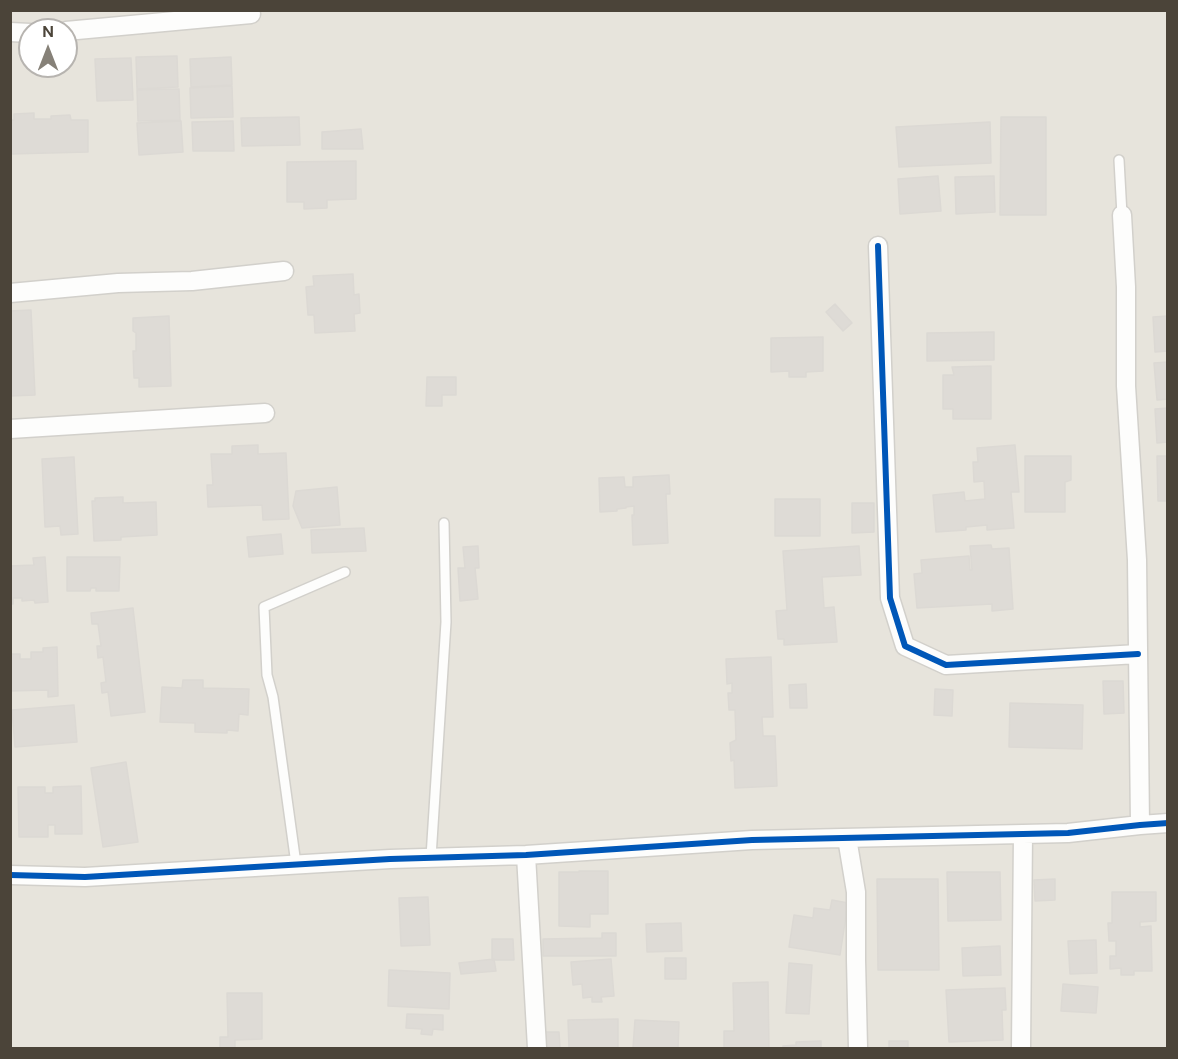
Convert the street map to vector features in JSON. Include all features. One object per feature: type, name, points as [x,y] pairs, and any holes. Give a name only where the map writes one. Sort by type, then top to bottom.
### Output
[{"type":"street","points":[[78,30],[251,14]]},
{"type":"street","points":[[1122,215],[1126,287],[1126,386],[1137,560],[1140,825]]},
{"type":"street","points":[[878,246],[890,598],[905,646],[946,665],[1138,654]]},
{"type":"street","points":[[10,293],[118,283],[192,281],[284,271]]},
{"type":"street","points":[[10,429],[265,412]]},
{"type":"street","points":[[10,875],[85,877],[431,857],[526,855],[752,840],[1068,833],[1167,824]]},
{"type":"street","points":[[1021,1048],[1023,834]]},
{"type":"street","points":[[847,838],[855,892],[858,1048]]},
{"type":"street","points":[[526,855],[537,1048]]},
{"type":"lane","points":[[1119,160],[1122,215]]},
{"type":"lane","points":[[431,857],[446,622],[444,523]]},
{"type":"lane","points":[[296,864],[273,697],[267,675],[264,607],[345,572]]},
{"type":"shaded area","points":[[11,11],[1167,11],[1167,1048],[11,1048]]},
{"type":"building","points":[[177,56],[178,87],[137,89],[136,57]]},
{"type":"building","points":[[231,57],[232,85],[191,87],[190,59]]},
{"type":"building","points":[[131,58],[133,100],[97,101],[95,59]]},
{"type":"building","points":[[232,86],[233,117],[191,118],[190,88]]},
{"type":"building","points":[[179,89],[180,120],[138,121],[137,90]]},
{"type":"building","points":[[34,113],[34,119],[51,119],[51,116],[70,115],[71,120],[88,120],[88,152],[10,154],[10,120],[14,120],[14,114]]},
{"type":"building","points":[[299,117],[300,145],[242,146],[241,118]]},
{"type":"building","points":[[1001,117],[1046,117],[1046,215],[1000,215]]},
{"type":"building","points":[[181,121],[183,152],[139,155],[137,123]]},
{"type":"building","points":[[233,121],[234,151],[193,151],[192,122]]},
{"type":"building","points":[[990,122],[991,163],[899,167],[896,127]]},
{"type":"building","points":[[361,129],[363,149],[322,149],[322,132]]},
{"type":"building","points":[[356,161],[356,199],[327,200],[327,208],[304,209],[304,202],[287,202],[287,162]]},
{"type":"building","points":[[938,176],[941,211],[900,214],[898,179]]},
{"type":"building","points":[[994,176],[995,212],[956,214],[955,177]]},
{"type":"building","points":[[353,274],[354,295],[359,294],[360,313],[354,314],[355,331],[315,333],[314,315],[308,315],[306,287],[314,286],[313,276]]},
{"type":"building","points":[[835,304],[852,323],[843,331],[826,312]]},
{"type":"building","points":[[31,310],[35,395],[10,396],[10,311]]},
{"type":"building","points":[[169,316],[171,386],[139,387],[139,378],[134,378],[133,351],[136,351],[136,333],[133,331],[133,318]]},
{"type":"building","points":[[1168,316],[1168,351],[1155,352],[1153,317]]},
{"type":"building","points":[[994,332],[994,360],[927,361],[927,333]]},
{"type":"building","points":[[823,337],[823,371],[806,372],[806,377],[789,377],[789,371],[771,372],[771,338]]},
{"type":"building","points":[[1168,362],[1168,399],[1157,400],[1154,363]]},
{"type":"building","points":[[991,366],[991,419],[953,419],[953,409],[943,409],[943,375],[954,375],[952,367]]},
{"type":"building","points":[[427,377],[456,377],[456,395],[442,395],[442,406],[426,406]]},
{"type":"building","points":[[1168,408],[1168,442],[1157,443],[1155,409]]},
{"type":"building","points":[[258,445],[258,454],[286,453],[289,519],[263,520],[262,505],[208,507],[207,485],[213,485],[211,454],[232,454],[232,446]]},
{"type":"building","points":[[1015,445],[1019,492],[1011,492],[1014,528],[987,530],[987,525],[966,527],[966,530],[936,532],[933,495],[964,492],[965,501],[985,499],[984,481],[974,482],[973,462],[978,462],[977,448]]},
{"type":"building","points":[[1025,456],[1071,456],[1071,480],[1065,482],[1065,512],[1025,512]]},
{"type":"building","points":[[1157,456],[1168,456],[1168,501],[1158,501]]},
{"type":"building","points":[[74,457],[78,534],[61,535],[60,526],[45,527],[42,459]]},
{"type":"building","points":[[669,475],[670,494],[666,494],[668,543],[633,545],[634,506],[617,509],[617,511],[600,512],[599,478],[624,477],[625,487],[633,487],[633,477]]},
{"type":"building","points":[[337,487],[340,525],[302,528],[293,506],[296,491]]},
{"type":"building","points":[[123,497],[123,503],[156,502],[157,535],[94,541],[92,501],[95,501],[95,498]]},
{"type":"building","points":[[775,499],[820,499],[820,536],[775,536]]},
{"type":"building","points":[[852,503],[874,503],[874,532],[852,533]]},
{"type":"building","points":[[364,528],[366,551],[312,553],[311,530]]},
{"type":"building","points":[[281,534],[283,554],[249,557],[247,537]]},
{"type":"building","points":[[991,545],[992,549],[1009,548],[1013,609],[992,611],[992,604],[917,608],[914,574],[922,573],[921,560],[969,556],[970,570],[972,570],[970,546]]},
{"type":"building","points":[[478,546],[479,568],[475,568],[478,599],[460,601],[458,568],[465,568],[463,547]]},
{"type":"building","points":[[859,546],[861,575],[822,577],[824,608],[834,607],[837,642],[784,645],[784,639],[778,639],[776,611],[787,610],[783,551]]},
{"type":"building","points":[[45,557],[48,602],[35,603],[34,600],[22,601],[22,598],[13,598],[13,604],[10,604],[10,566],[34,565],[33,558]]},
{"type":"building","points":[[67,557],[120,557],[119,591],[96,591],[96,588],[91,588],[90,591],[67,591]]},
{"type":"building","points":[[133,608],[145,712],[111,716],[108,692],[102,693],[101,683],[106,682],[103,657],[98,658],[97,646],[101,646],[98,624],[92,624],[91,613]]},
{"type":"building","points":[[57,647],[58,696],[48,697],[48,690],[10,691],[10,654],[20,654],[20,659],[31,659],[31,652],[43,652],[43,648]]},
{"type":"building","points":[[771,657],[773,717],[762,717],[763,736],[775,736],[777,786],[735,788],[734,760],[731,761],[730,743],[736,740],[735,710],[729,710],[728,693],[732,693],[732,683],[727,684],[726,659]]},
{"type":"building","points":[[183,680],[203,680],[203,688],[249,689],[248,715],[239,714],[238,731],[195,732],[195,723],[160,722],[162,687],[182,688]]},
{"type":"building","points":[[1103,681],[1123,681],[1124,713],[1104,714]]},
{"type":"building","points":[[806,684],[807,708],[790,708],[789,685]]},
{"type":"building","points":[[935,689],[953,690],[952,716],[934,715]]},
{"type":"building","points":[[1010,703],[1083,705],[1082,749],[1009,747]]},
{"type":"building","points":[[74,705],[77,742],[15,747],[12,710]]},
{"type":"building","points":[[126,762],[138,842],[103,847],[91,768]]},
{"type":"building","points":[[81,786],[82,834],[55,834],[55,825],[48,825],[48,837],[19,837],[18,787],[45,787],[45,793],[53,793],[53,787]]},
{"type":"building","points":[[608,871],[608,914],[590,914],[590,927],[559,926],[559,872]]},
{"type":"building","points":[[947,872],[1000,872],[1001,920],[948,921]]},
{"type":"building","points":[[877,879],[938,879],[939,970],[878,970]]},
{"type":"building","points":[[1055,879],[1055,900],[1035,901],[1034,880]]},
{"type":"building","points":[[1112,892],[1156,892],[1156,921],[1140,922],[1140,927],[1151,926],[1152,971],[1134,971],[1134,975],[1121,975],[1121,968],[1110,969],[1110,956],[1116,956],[1116,941],[1109,941],[1108,923],[1112,923]]},
{"type":"building","points":[[428,897],[430,945],[401,946],[399,898]]},
{"type":"building","points":[[832,900],[848,903],[840,955],[789,947],[794,915],[813,918],[814,908],[830,910]]},
{"type":"building","points":[[681,923],[682,951],[647,952],[646,924]]},
{"type":"building","points":[[602,933],[616,933],[616,956],[543,956],[543,939],[602,938]]},
{"type":"building","points":[[492,939],[513,939],[514,960],[492,960]]},
{"type":"building","points":[[1096,940],[1097,973],[1070,974],[1068,941]]},
{"type":"building","points":[[1000,946],[1001,975],[963,976],[962,948]]},
{"type":"building","points":[[665,958],[686,958],[686,979],[665,979]]},
{"type":"building","points":[[494,959],[496,971],[461,974],[459,963]]},
{"type":"building","points":[[611,959],[614,996],[601,997],[602,1002],[592,1002],[592,997],[583,998],[582,984],[573,985],[571,962]]},
{"type":"building","points":[[789,963],[812,965],[809,1014],[786,1013]]},
{"type":"building","points":[[389,970],[450,973],[449,1009],[388,1006]]},
{"type":"building","points":[[768,982],[769,1048],[724,1048],[724,1031],[734,1031],[733,983]]},
{"type":"building","points":[[1063,984],[1098,987],[1096,1013],[1061,1011]]},
{"type":"building","points":[[1005,988],[1006,1010],[1002,1010],[1003,1040],[949,1042],[946,990]]},
{"type":"building","points":[[227,993],[262,993],[262,1039],[235,1040],[235,1048],[220,1048],[220,1037],[228,1037]]},
{"type":"building","points":[[407,1014],[443,1015],[443,1030],[433,1029],[432,1035],[421,1034],[422,1029],[406,1028]]},
{"type":"building","points":[[618,1019],[618,1048],[569,1048],[568,1020]]},
{"type":"building","points":[[635,1020],[679,1022],[678,1048],[633,1048]]},
{"type":"building","points":[[544,1032],[559,1032],[560,1048],[545,1048]]},
{"type":"building","points":[[821,1041],[821,1048],[783,1048],[783,1046],[796,1045],[796,1042]]},
{"type":"building","points":[[889,1041],[908,1041],[908,1048],[889,1048]]},
{"type":"cycle path","points":[[878,246],[890,598],[905,646],[946,665],[1138,654]]},
{"type":"cycle path","points":[[10,875],[85,877],[390,859],[526,855],[752,840],[1068,833],[1168,823]]}]
